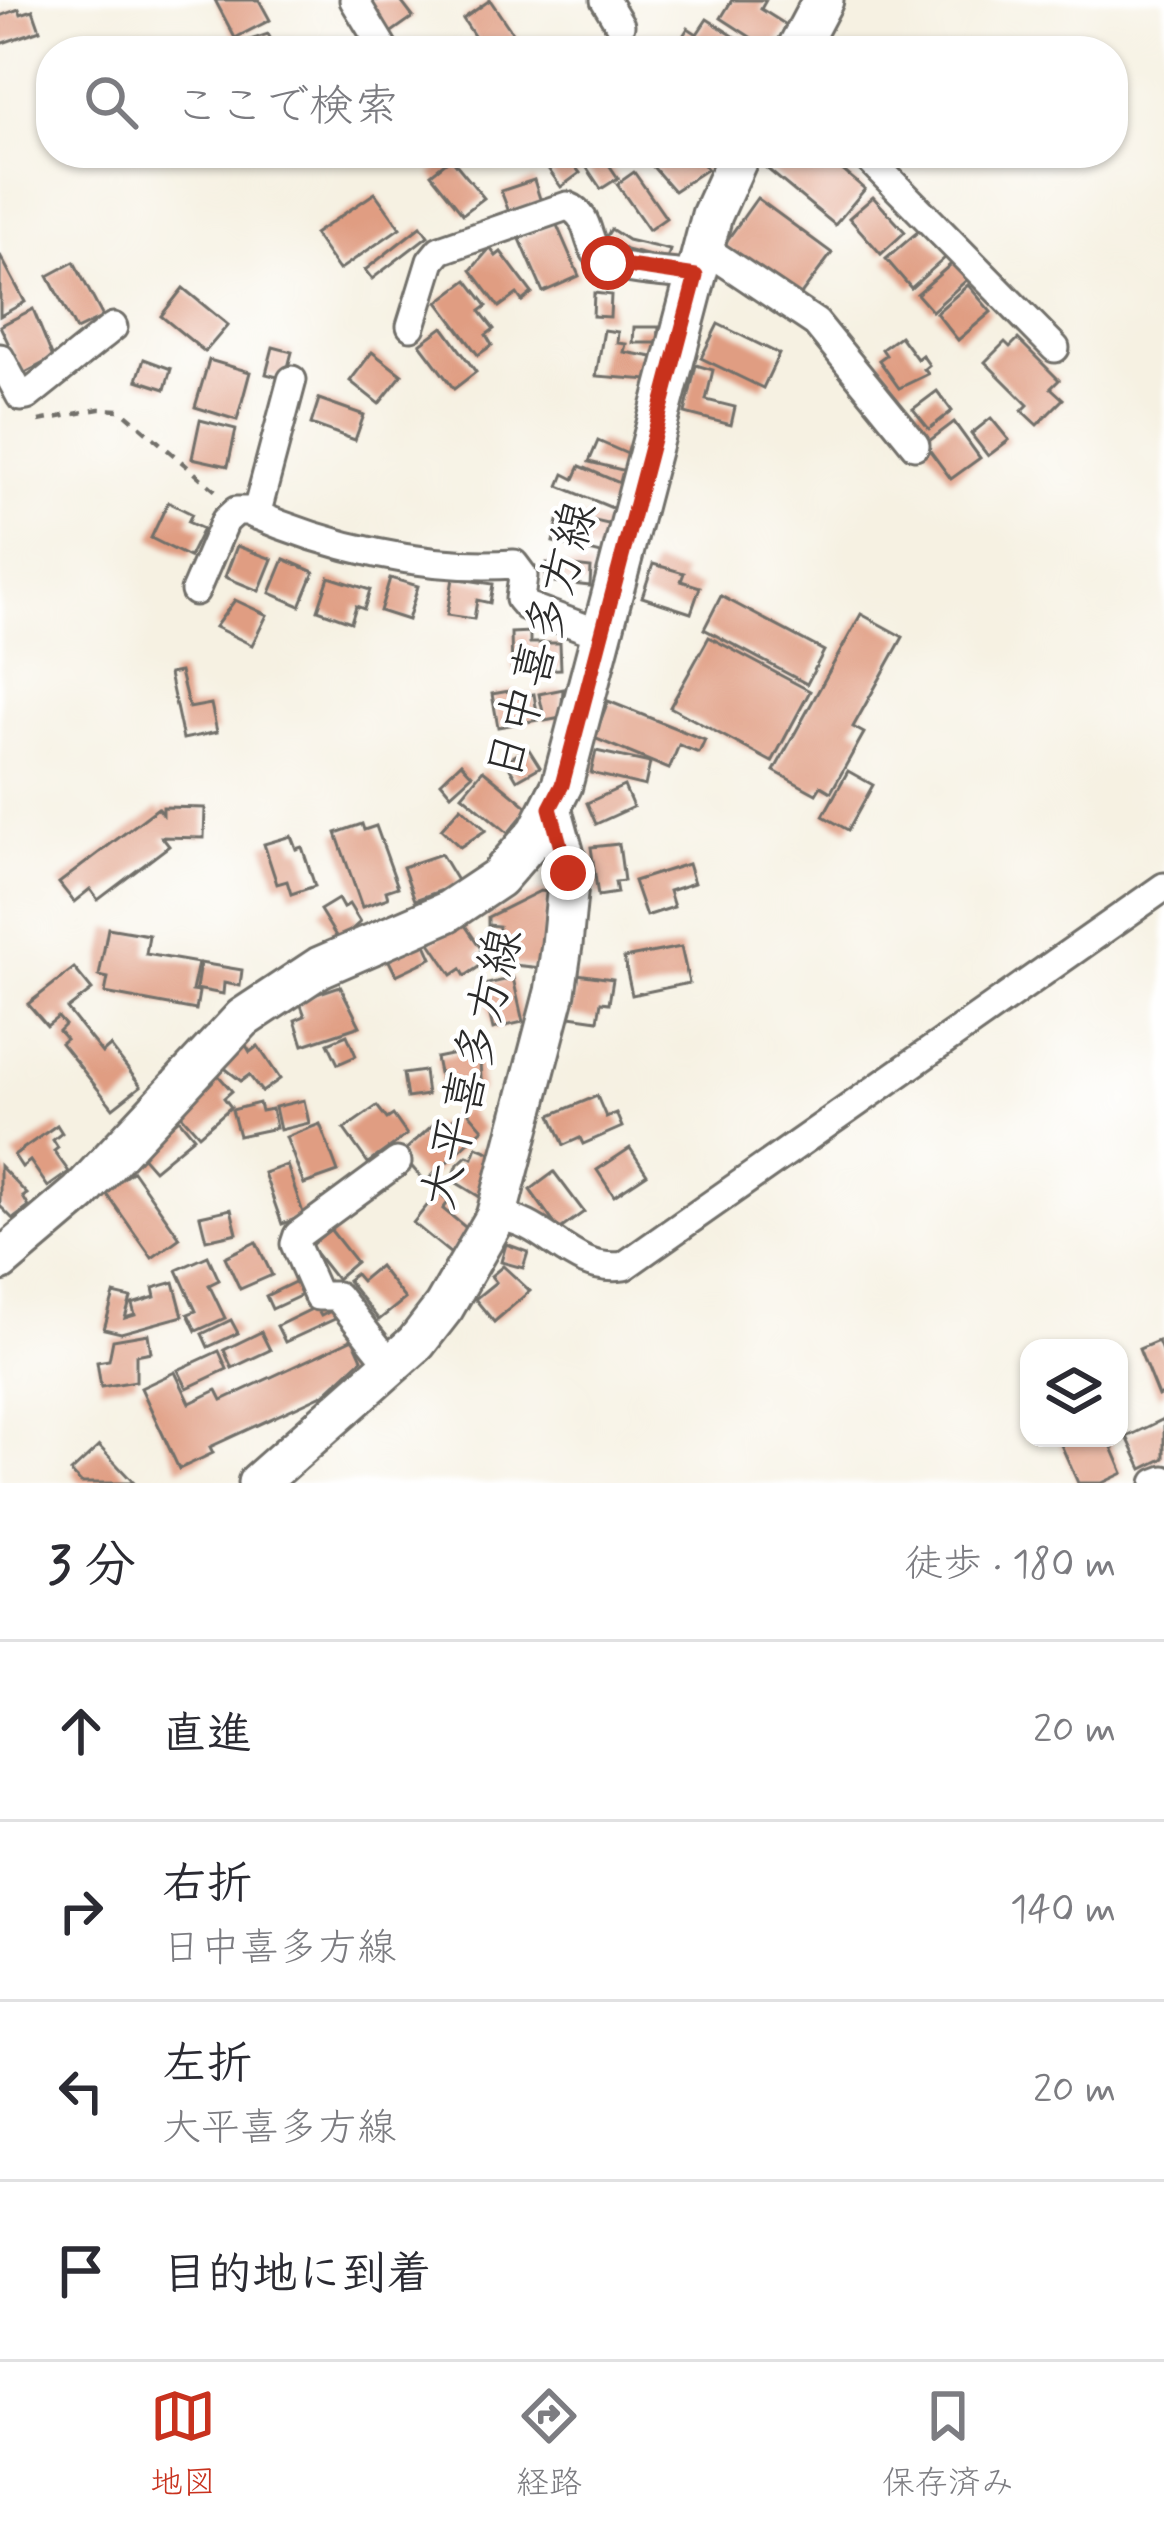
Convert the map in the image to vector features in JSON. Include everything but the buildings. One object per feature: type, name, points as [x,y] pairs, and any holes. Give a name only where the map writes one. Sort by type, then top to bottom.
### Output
[{"type":"main road","points":[[804,36],[823,0]]},
{"type":"main road","name":"日中喜多方線","points":[[0,1261],[80,1193],[243,1018],[320,967],[472,899],[522,854],[562,785],[700,262],[734,168]]},
{"type":"main road","name":"大平喜多方線","points":[[259,1483],[392,1366],[444,1307],[496,1217],[555,992],[562,945],[568,873],[550,808]]},
{"type":"street","points":[[354,0],[376,36]]},
{"type":"street","points":[[605,0],[620,25]]},
{"type":"street","points":[[878,168],[1055,348]]},
{"type":"street","points":[[411,326],[431,262],[440,250],[567,206],[583,216],[596,251],[608,263],[700,262],[816,323],[915,445]]},
{"type":"street","points":[[0,358],[21,397],[27,396],[113,328]]},
{"type":"street","points":[[246,513],[292,380]]},
{"type":"street","points":[[195,591],[225,521],[246,513],[378,552],[447,564],[514,564],[524,576],[520,599],[526,606],[603,635]]},
{"type":"street","points":[[496,1217],[529,1225],[581,1263],[624,1265],[1164,887]]},
{"type":"street","points":[[392,1366],[337,1297],[318,1297],[295,1244],[298,1235],[397,1162]]},
{"type":"path","points":[[27,396],[30,412],[40,422],[99,409],[128,413],[246,513]]},
{"type":"route","points":[[568,873],[559,824],[550,808],[562,785],[696,276],[608,263]]}]
